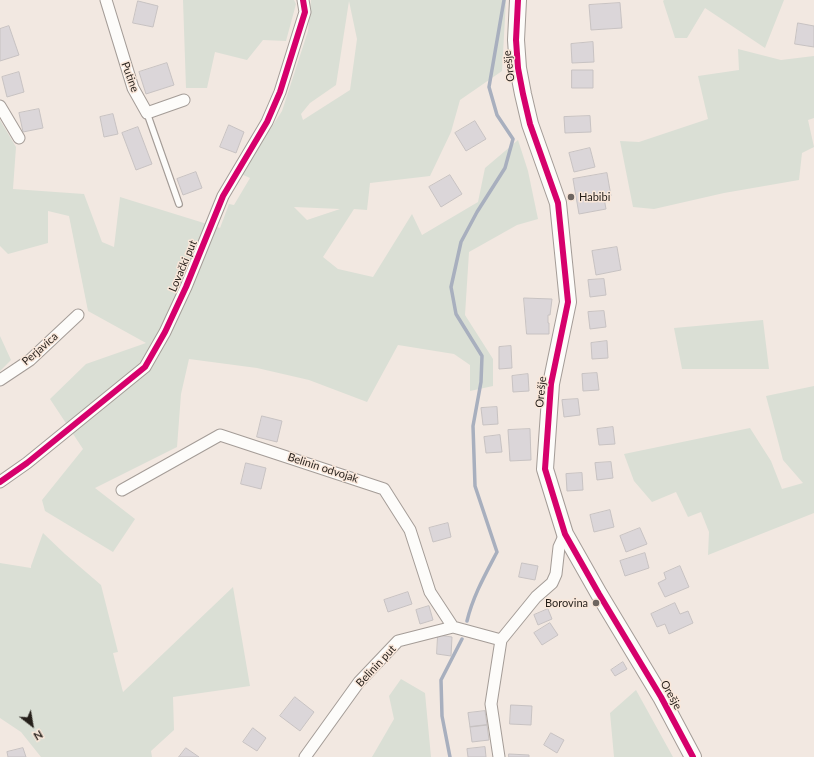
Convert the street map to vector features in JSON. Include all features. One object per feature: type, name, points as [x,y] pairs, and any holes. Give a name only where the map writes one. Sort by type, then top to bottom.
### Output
[{"type":"street","name":"Putine","points":[[106,0],[133,88],[146,113]]},
{"type":"street","name":"Lovački put","points":[[0,482],[27,463],[145,367],[165,332],[186,287],[223,196],[267,122],[280,92],[305,12],[303,0]]},
{"type":"street","name":"Orešje","points":[[518,0],[516,40],[518,68],[530,124],[558,203],[568,302],[551,384],[545,468],[565,534],[661,697],[693,757]]},
{"type":"street","points":[[146,113],[184,100]]},
{"type":"street","points":[[0,106],[19,138]]},
{"type":"street","name":"Perjavica","points":[[0,380],[30,360],[78,315]]},
{"type":"street","name":"Belinin odvojak","points":[[122,490],[220,435],[384,488],[410,530],[430,592],[453,627]]},
{"type":"street","points":[[499,757],[491,704],[501,640],[536,597],[552,583],[556,574],[559,547],[565,534]]},
{"type":"street","name":"Belinin put","points":[[305,757],[359,682],[398,641],[453,627],[501,640]]},
{"type":"lane","points":[[146,113],[179,204]]},
{"type":"shaded area","points":[[183,0],[294,0],[296,4],[286,41],[263,40],[247,60],[215,52],[207,88],[186,88]]},
{"type":"shaded area","points":[[311,0],[506,0],[502,71],[460,100],[451,132],[430,176],[370,183],[367,210],[354,209],[323,257],[338,269],[373,277],[412,214],[422,235],[478,202],[485,168],[518,140],[528,171],[538,219],[517,225],[469,252],[465,315],[493,359],[493,386],[470,391],[470,365],[454,354],[398,345],[367,402],[309,380],[257,368],[189,359],[181,394],[177,447],[95,488],[135,519],[113,552],[45,511],[42,500],[83,449],[50,399],[86,364],[146,343],[88,311],[69,216],[48,211],[48,243],[8,254],[0,246],[0,120],[16,147],[13,189],[84,194],[102,242],[114,247],[120,197],[220,228],[229,204],[234,205],[250,178],[241,174],[282,111],[308,31]],"holes":[[[349,1],[357,39],[350,90],[303,120],[301,114],[310,103],[336,85]],[[294,207],[340,209],[307,220]]]},
{"type":"shaded area","points":[[784,0],[765,48],[705,8],[687,38],[675,38],[663,1]]},
{"type":"shaded area","points":[[738,49],[781,60],[814,56],[814,118],[808,120],[814,147],[802,153],[799,180],[724,193],[654,209],[633,207],[620,141],[639,142],[708,119],[698,76],[739,70]]},
{"type":"shaded area","points":[[763,320],[769,369],[682,369],[674,328]]},
{"type":"shaded area","points":[[0,336],[11,360],[0,371]]},
{"type":"shaded area","points":[[814,386],[814,513],[708,555],[709,532],[701,512],[688,517],[676,492],[652,502],[634,481],[624,454],[750,428],[771,461],[782,489],[803,483],[783,460],[766,396]]},
{"type":"shaded area","points":[[43,533],[101,585],[118,652],[113,653],[123,692],[233,587],[250,686],[173,697],[174,730],[151,751],[152,757],[41,757],[21,732],[0,718],[0,563],[31,568]]},
{"type":"shaded area","points":[[401,679],[425,693],[431,757],[372,757],[394,719],[389,696]]},
{"type":"shaded area","points":[[636,690],[673,757],[614,757],[610,713]]},
{"type":"building","points":[[138,1],[158,6],[153,27],[133,23]]},
{"type":"building","points":[[620,3],[622,28],[591,30],[589,5]]},
{"type":"building","points":[[798,23],[814,26],[814,47],[795,44]]},
{"type":"building","points":[[9,26],[19,55],[0,61],[0,29]]},
{"type":"building","points":[[593,42],[594,62],[572,63],[571,44]]},
{"type":"building","points":[[167,63],[174,85],[146,94],[139,72]]},
{"type":"building","points":[[572,70],[593,70],[593,88],[572,88]]},
{"type":"building","points":[[19,72],[24,92],[7,97],[2,77]]},
{"type":"building","points":[[39,109],[43,128],[23,132],[19,113]]},
{"type":"building","points":[[113,114],[118,134],[104,137],[100,117]]},
{"type":"building","points":[[590,116],[591,132],[565,133],[564,117]]},
{"type":"building","points":[[475,121],[486,139],[466,151],[455,133]]},
{"type":"building","points":[[229,125],[244,132],[236,153],[220,147]]},
{"type":"building","points":[[138,127],[152,164],[136,170],[122,133]]},
{"type":"building","points":[[590,148],[595,167],[574,172],[569,153]]},
{"type":"building","points":[[196,172],[202,188],[183,195],[177,179]]},
{"type":"building","points":[[607,173],[611,196],[604,198],[606,209],[579,214],[573,179]]},
{"type":"building","points":[[450,175],[462,194],[441,207],[429,187]]},
{"type":"building","points":[[617,247],[621,270],[596,275],[592,251]]},
{"type":"building","points":[[604,279],[606,295],[590,297],[588,280]]},
{"type":"building","points":[[524,298],[552,299],[550,315],[548,315],[549,334],[527,334]]},
{"type":"building","points":[[604,311],[606,327],[590,329],[588,312]]},
{"type":"building","points":[[607,341],[608,358],[592,359],[591,343]]},
{"type":"building","points":[[511,346],[512,368],[499,369],[499,347]]},
{"type":"building","points":[[597,373],[599,390],[583,391],[582,374]]},
{"type":"building","points":[[528,374],[529,391],[513,392],[512,376]]},
{"type":"building","points":[[578,399],[580,415],[564,417],[562,400]]},
{"type":"building","points":[[497,407],[498,424],[483,425],[481,408]]},
{"type":"building","points":[[262,416],[282,421],[277,442],[257,437]]},
{"type":"building","points":[[613,427],[615,444],[599,445],[597,429]]},
{"type":"building","points":[[530,429],[531,460],[510,461],[508,430]]},
{"type":"building","points":[[500,435],[502,452],[486,453],[484,437]]},
{"type":"building","points":[[611,462],[613,478],[597,480],[595,463]]},
{"type":"building","points":[[246,463],[266,468],[261,489],[241,484]]},
{"type":"building","points":[[582,473],[583,490],[567,491],[566,474]]},
{"type":"building","points":[[610,510],[614,527],[594,532],[590,515]]},
{"type":"building","points":[[448,523],[451,537],[433,542],[429,528]]},
{"type":"building","points":[[640,528],[647,544],[626,552],[620,536]]},
{"type":"building","points":[[645,553],[649,568],[625,576],[620,561]]},
{"type":"building","points":[[522,563],[538,566],[535,580],[519,577]]},
{"type":"building","points":[[680,566],[689,587],[665,597],[658,583],[666,579],[664,573]]},
{"type":"building","points":[[408,592],[412,604],[388,612],[384,600]]},
{"type":"building","points":[[675,603],[680,614],[688,611],[693,623],[669,634],[665,624],[657,627],[651,614]]},
{"type":"building","points":[[429,606],[433,620],[420,624],[416,610]]},
{"type":"building","points":[[548,609],[552,619],[538,625],[534,615]]},
{"type":"building","points":[[550,623],[558,635],[542,645],[534,633]]},
{"type":"building","points":[[438,635],[452,637],[451,656],[437,654]]},
{"type":"building","points":[[623,662],[627,669],[615,676],[611,670]]},
{"type":"building","points":[[295,697],[314,712],[300,731],[280,716]]},
{"type":"building","points":[[511,705],[532,706],[531,725],[510,724]]},
{"type":"building","points":[[485,711],[487,725],[470,727],[468,713]]},
{"type":"building","points":[[487,725],[489,740],[472,742],[470,727]]},
{"type":"building","points":[[253,728],[266,738],[257,751],[243,742]]},
{"type":"building","points":[[551,733],[564,740],[557,753],[544,745]]},
{"type":"building","points":[[485,747],[486,757],[468,757],[467,749]]},
{"type":"building","points":[[23,748],[26,757],[8,757],[7,752]]},
{"type":"building","points":[[186,748],[199,757],[179,757]]},
{"type":"building","points":[[509,754],[529,755],[529,757],[509,757]]},
{"type":"waterway","name":"Orešje","points":[[467,621],[476,594],[497,552],[475,486],[473,426],[481,382],[482,356],[456,314],[451,287],[461,242],[477,212],[505,168],[513,139],[497,115],[489,87],[504,0]]},
{"type":"waterway","name":"Orešje","points":[[450,757],[442,716],[441,680],[462,639]]},
{"type":"cycle path","points":[[0,482],[27,463],[145,367],[165,332],[186,287],[223,196],[267,122],[280,92],[305,12],[303,0]]},
{"type":"cycle path","points":[[518,0],[516,40],[518,68],[530,124],[558,203],[568,302],[551,384],[545,469],[565,534],[661,697],[693,757]]},
{"type":"place","name":"Habibi","points":[[571,197]]},
{"type":"place","name":"Borovina","points":[[596,603]]}]
